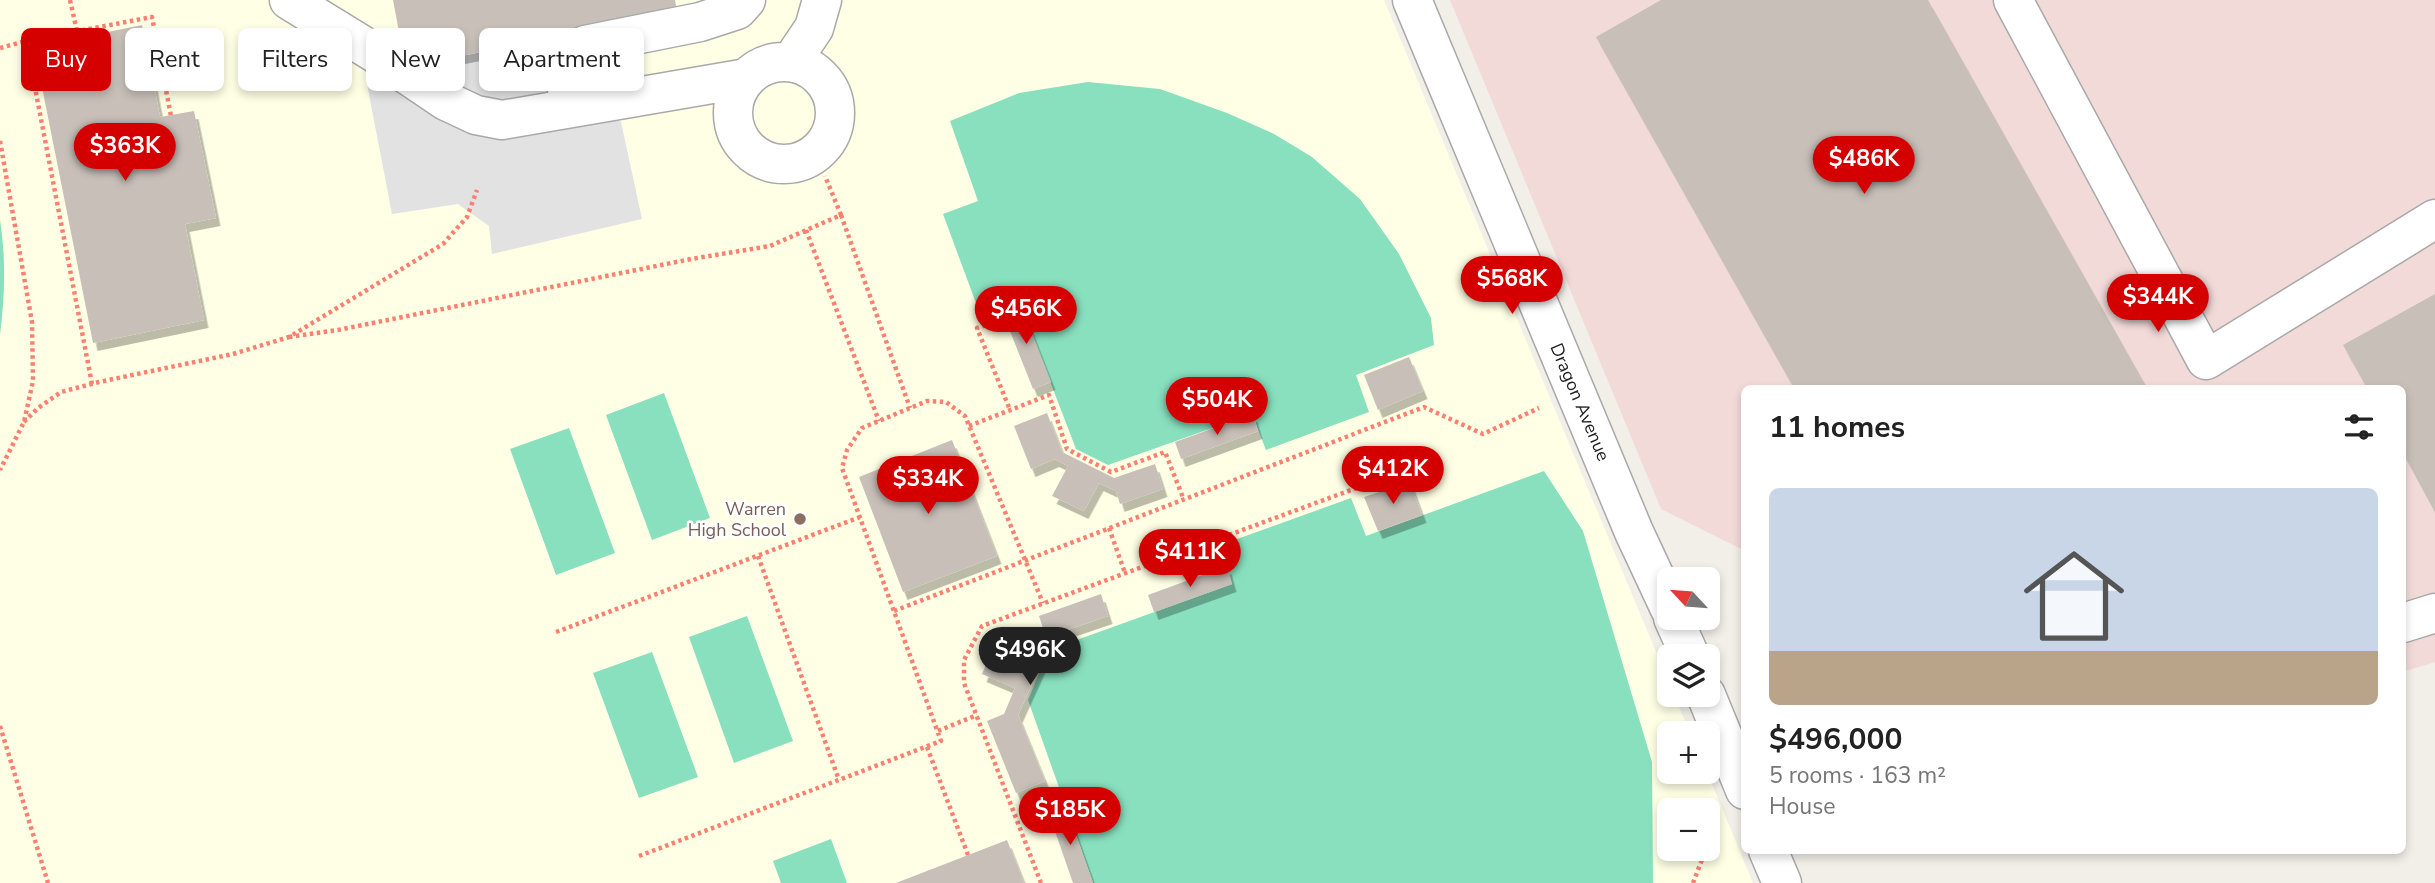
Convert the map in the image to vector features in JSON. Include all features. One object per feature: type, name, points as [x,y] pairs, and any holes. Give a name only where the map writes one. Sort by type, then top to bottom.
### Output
[{"type":"street","points":[[289,0],[375,53],[436,95],[477,116],[502,120],[747,78]]},
{"type":"street","points":[[570,108],[565,77],[570,57],[585,44],[700,22],[737,10],[747,0]]},
{"type":"street","points":[[791,62],[814,28],[822,0]]},
{"type":"street","name":"Dragon Avenue","points":[[1412,0],[1657,581]]},
{"type":"street","points":[[2013,0],[2214,374],[2435,219]]},
{"type":"street","points":[[775,62],[807,66],[820,76],[830,89],[835,104],[835,121],[830,137],[820,150],[807,159],[789,164],[772,163],[756,156],[743,144],[735,128],[733,111],[737,93],[747,78],[759,68],[775,62]]},
{"type":"street","points":[[2406,621],[2435,613]]},
{"type":"street","points":[[1711,707],[1741,781]]},
{"type":"street","points":[[1770,854],[1782,883]]},
{"type":"path","points":[[70,0],[75,28]]},
{"type":"path","points":[[92,28],[152,17],[172,116]]},
{"type":"path","points":[[0,48],[21,42]]},
{"type":"path","points":[[36,91],[92,384]]},
{"type":"path","points":[[0,141],[32,322],[33,381],[24,422],[0,470]]},
{"type":"path","points":[[825,176],[910,408]]},
{"type":"path","points":[[289,337],[443,244],[467,217],[477,190]]},
{"type":"path","points":[[24,422],[61,392],[92,384],[233,354],[289,337],[338,330],[691,259],[770,246],[841,215]]},
{"type":"path","points":[[806,230],[879,421]]},
{"type":"path","points":[[999,321],[977,328],[1010,410]]},
{"type":"path","points":[[969,426],[1049,395],[1067,449],[1111,472],[1165,452],[1184,499]]},
{"type":"path","points":[[639,856],[941,741],[842,468],[846,450],[862,428],[927,401],[946,402],[965,416],[1043,603]]},
{"type":"path","points":[[894,611],[1424,407],[1483,434],[1539,408]]},
{"type":"path","points":[[1041,883],[964,682],[964,660],[982,625],[1416,466]]},
{"type":"path","points":[[556,632],[860,517]]},
{"type":"path","points":[[1109,528],[1125,573]]},
{"type":"path","points":[[758,556],[839,780]]},
{"type":"path","points":[[938,731],[977,715]]},
{"type":"path","points":[[0,726],[48,883]]},
{"type":"path","points":[[927,747],[968,855]]},
{"type":"path","points":[[1693,883],[1701,861]]},
{"type":"shaded area","name":"Warren High School","points":[[0,0],[1384,0],[1657,654],[1657,707],[1679,707],[1685,721],[1657,721],[1657,784],[1712,784],[1718,798],[1657,798],[1657,861],[1720,861],[1720,803],[1753,883],[0,883]]},
{"type":"shaded area","points":[[1450,0],[2435,0],[2435,662],[2406,671],[2406,385],[1741,385],[1741,549],[1661,509]]},
{"type":"shaded area","points":[[479,53],[479,91],[582,91],[621,122],[642,219],[492,254],[489,226],[458,204],[392,214],[368,91],[465,91],[465,55]]},
{"type":"green space","points":[[1088,82],[1160,89],[1227,113],[1274,134],[1312,157],[1360,199],[1399,254],[1431,318],[1434,345],[1356,375],[1369,412],[1266,450],[1252,414],[1108,465],[1076,449],[1020,303],[1014,302],[980,314],[943,214],[978,201],[950,121],[1019,93]]},
{"type":"green space","points":[[0,220],[4,277],[0,335]]},
{"type":"green space","points":[[664,393],[710,518],[652,540],[606,415]]},
{"type":"green space","points":[[569,428],[615,553],[556,575],[510,449]]},
{"type":"green space","points":[[1544,471],[1583,531],[1652,762],[1653,883],[1093,883],[1028,700],[1049,650],[1232,584],[1221,569],[1212,548],[1351,498],[1366,536]]},
{"type":"green space","points":[[747,616],[793,741],[734,763],[689,637]]},
{"type":"green space","points":[[652,652],[698,777],[639,798],[593,673]]},
{"type":"green space","points":[[831,839],[847,883],[781,883],[773,861]]},
{"type":"building","points":[[393,0],[675,0],[677,12],[598,28],[479,28],[479,52],[465,55],[465,28],[398,28]]},
{"type":"building","points":[[1661,0],[1928,0],[2145,385],[1792,385],[1596,37]]},
{"type":"building","points":[[125,28],[125,91],[155,91],[160,117],[194,111],[216,218],[185,224],[204,320],[93,343],[43,91],[111,91],[111,31]]},
{"type":"building","points":[[2435,294],[2435,512],[2406,459],[2406,385],[2365,385],[2343,345]]},
{"type":"building","points":[[1020,303],[1051,382],[1033,389],[1002,311]]},
{"type":"building","points":[[1409,357],[1423,391],[1378,410],[1364,375]]},
{"type":"building","points":[[1047,413],[1062,452],[1114,478],[1155,464],[1163,489],[1120,504],[1116,491],[1099,483],[1084,511],[1052,496],[1068,466],[1055,459],[1031,469],[1014,426]]},
{"type":"building","points":[[1253,414],[1258,431],[1181,459],[1175,442]]},
{"type":"building","points":[[952,440],[997,556],[903,592],[859,477]]},
{"type":"building","points":[[1410,482],[1422,515],[1378,531],[1364,497]]},
{"type":"building","points":[[1227,566],[1232,584],[1154,612],[1148,595]]},
{"type":"building","points":[[1101,594],[1108,616],[1055,634],[1018,715],[1045,781],[1016,793],[987,721],[1004,714],[1015,688],[982,674],[997,639],[1031,654],[1043,628],[1039,616]]},
{"type":"building","points":[[1066,807],[1093,883],[1073,883],[1049,814]]},
{"type":"building","points":[[1007,840],[1024,883],[896,883]]},
{"type":"place","name":"Warren High School","points":[[800,519]]}]
